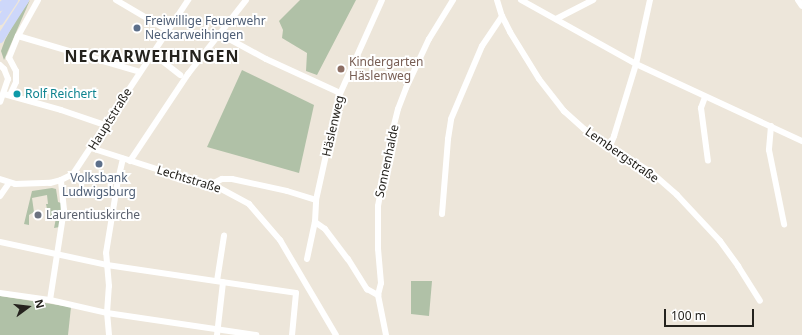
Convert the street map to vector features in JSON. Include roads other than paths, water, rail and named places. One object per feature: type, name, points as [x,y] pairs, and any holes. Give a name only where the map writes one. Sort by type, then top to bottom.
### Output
[{"type":"main road","points":[[0,7],[8,0]]},
{"type":"main road","points":[[0,21],[14,0]]},
{"type":"main road","points":[[0,39],[25,0]]},
{"type":"street","points":[[4,97],[16,82],[16,71],[10,58],[18,36],[38,0]]},
{"type":"street","points":[[116,0],[167,30]]},
{"type":"street","name":"Hauptstraße","points":[[61,180],[72,174],[91,148],[188,0]]},
{"type":"street","points":[[130,161],[182,82],[246,0]]},
{"type":"street","name":"Häslenweg","points":[[307,259],[315,222],[316,200],[340,93],[382,0]]},
{"type":"street","name":"Sonnenhalde","points":[[386,335],[378,295],[381,283],[378,249],[378,206],[398,109],[429,39],[453,0]]},
{"type":"street","name":"Lembergstraße","points":[[497,0],[502,16],[539,79],[564,111],[584,129],[652,173],[682,200],[720,241],[760,301]]},
{"type":"street","points":[[521,0],[636,64],[802,141]]},
{"type":"street","points":[[556,20],[593,0]]},
{"type":"street","points":[[610,146],[636,64],[650,0]]},
{"type":"street","points":[[798,0],[802,6]]},
{"type":"street","points":[[442,214],[446,154],[451,119],[482,46],[502,16]]},
{"type":"street","points":[[220,34],[266,59],[340,93]]},
{"type":"street","points":[[18,36],[140,72]]},
{"type":"street","points":[[152,53],[180,75]]},
{"type":"street","points":[[0,65],[4,69],[8,79],[4,97]]},
{"type":"street","points":[[4,97],[61,110],[105,125]]},
{"type":"street","points":[[705,97],[701,108],[708,161]]},
{"type":"street","points":[[771,126],[769,150],[784,224]]},
{"type":"street","name":"Lechtstraße","points":[[91,148],[123,159],[212,184],[249,204],[280,240],[336,335]]},
{"type":"street","points":[[109,335],[107,313],[109,286],[106,253],[123,159]]},
{"type":"street","points":[[0,179],[9,183],[39,183],[61,180],[64,210],[50,300]]},
{"type":"street","points":[[212,184],[222,179],[232,179],[280,189],[316,200]]},
{"type":"street","points":[[0,196],[9,183]]},
{"type":"street","points":[[315,222],[325,229],[348,259],[367,288],[378,295]]},
{"type":"street","points":[[217,332],[224,236]]},
{"type":"street","points":[[0,242],[107,266],[296,293],[292,335]]},
{"type":"street","points":[[0,293],[50,300],[107,313],[217,332],[256,335]]},
{"type":"place","name":"Freiwillige Feuerwehr Neckarweihingen","points":[[137,28]]},
{"type":"place","name":"Kindergarten Häslenweg","points":[[341,69]]},
{"type":"place","name":"Rolf Reichert","points":[[17,94]]},
{"type":"place","name":"Volksbank Ludwigsburg","points":[[99,164]]},
{"type":"place","name":"Laurentiuskirche","points":[[38,215]]},
{"type":"district","name":"NECKARWEIHINGEN","points":[[152,56]]}]
